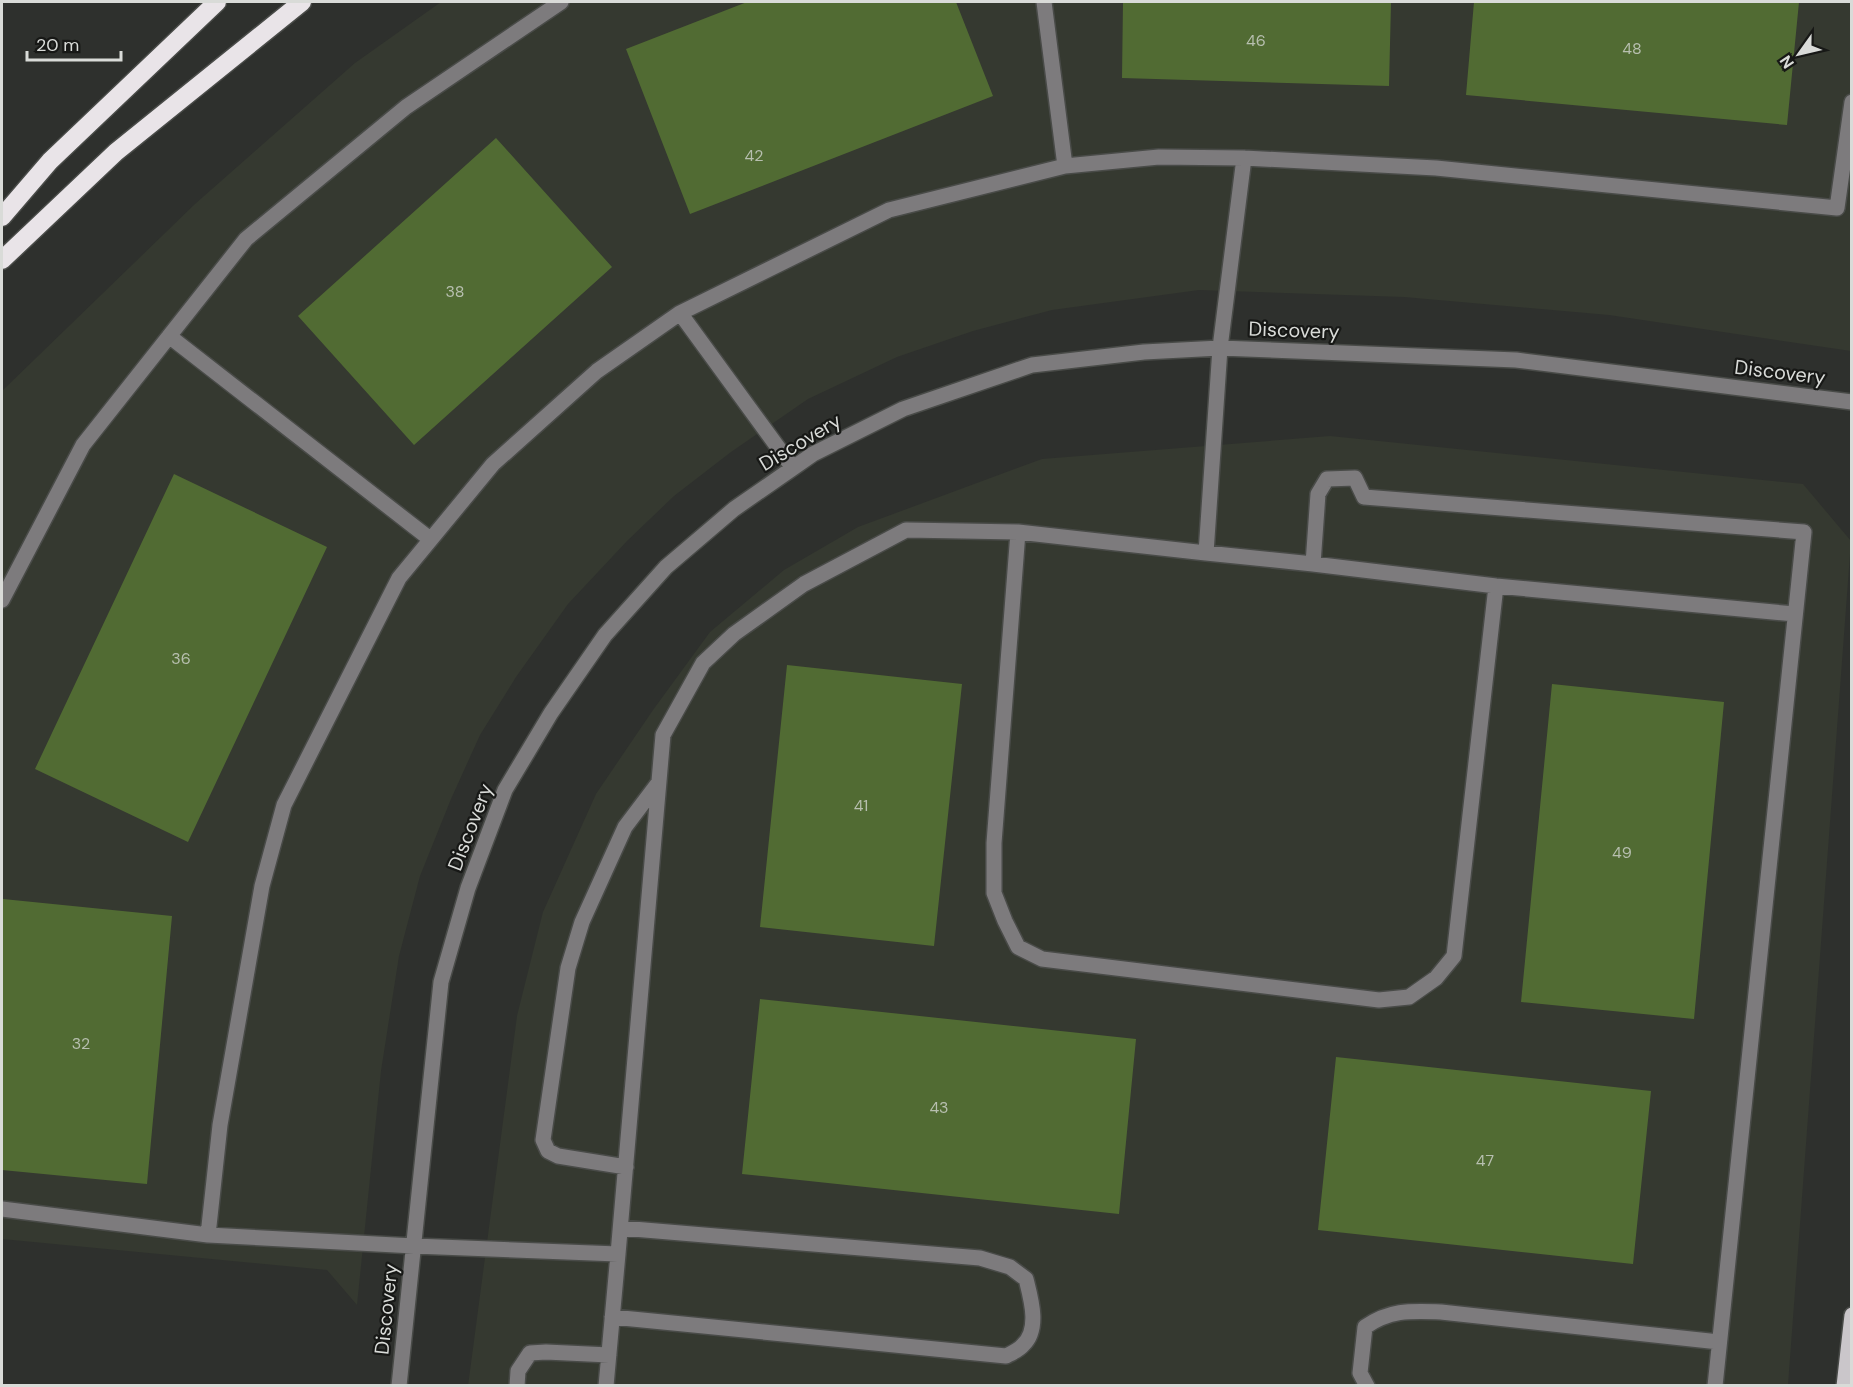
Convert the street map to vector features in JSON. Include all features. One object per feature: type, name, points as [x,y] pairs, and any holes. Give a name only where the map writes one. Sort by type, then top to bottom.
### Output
[{"type":"highway","points":[[2,217],[50,161],[217,2]]},
{"type":"highway","points":[[2,260],[116,152],[302,2]]},
{"type":"main road","points":[[1844,1386],[1851,1315]]},
{"type":"street","points":[[2,600],[83,445],[246,239],[406,107],[561,2]]},
{"type":"street","points":[[1044,2],[1065,166]]},
{"type":"street","points":[[208,1235],[222,1114],[262,885],[284,805],[399,578],[493,464],[597,371],[680,313],[889,210],[1065,166],[1159,157],[1436,168],[1837,208],[1851,102]]},
{"type":"street","points":[[1206,553],[1220,348],[1244,159]]},
{"type":"street","points":[[680,313],[793,468]]},
{"type":"street","points":[[169,336],[430,539]]},
{"type":"street","name":"Discovery","points":[[399,1386],[441,982],[468,888],[505,790],[551,713],[605,635],[666,567],[734,509],[813,454],[903,410],[1032,365],[1144,352],[1220,348],[1516,360],[1851,402]]},
{"type":"street","points":[[1313,564],[1318,494],[1327,479],[1355,478],[1364,497],[1804,532],[1715,1386]]},
{"type":"street","points":[[606,1386],[663,735],[703,663],[734,634],[804,584],[906,530],[1018,532],[1496,586],[1795,614]]},
{"type":"street","points":[[1018,532],[994,843],[994,892],[1018,947],[1042,959],[1379,1000],[1409,997],[1436,978],[1454,956],[1496,586]]},
{"type":"street","points":[[626,1167],[558,1156],[548,1151],[543,1140],[568,968],[582,922],[625,827],[660,780]]},
{"type":"street","points":[[2,1209],[208,1235],[618,1254]]},
{"type":"street","points":[[612,1317],[1006,1356],[1024,1344],[1033,1324],[1032,1304],[1026,1279],[1010,1266],[980,1258],[621,1228]]},
{"type":"street","points":[[1367,1386],[1360,1373],[1365,1327],[1379,1317],[1407,1311],[1441,1312],[1719,1342]]},
{"type":"street","points":[[517,1386],[518,1371],[530,1353],[609,1355]]},
{"type":"shaded area","points":[[441,2],[1851,2],[1851,351],[1609,315],[1404,297],[1199,290],[1052,310],[973,331],[897,357],[808,399],[731,452],[674,496],[627,541],[568,604],[516,677],[480,735],[420,876],[399,956],[381,1071],[357,1305],[327,1270],[2,1239],[2,391],[195,204],[355,63]]},
{"type":"shaded area","points":[[1330,436],[1803,484],[1851,541],[1788,1385],[468,1386],[517,1016],[543,912],[596,794],[710,632],[784,570],[858,527],[1042,459]]},
{"type":"building","points":[[747,2],[956,2],[993,96],[690,214],[626,49]]},
{"type":"building","points":[[1123,2],[1391,2],[1389,86],[1122,78]]},
{"type":"building","points":[[1474,2],[1799,2],[1787,125],[1466,95]]},
{"type":"building","points":[[496,138],[612,267],[414,445],[298,316]]},
{"type":"building","points":[[174,474],[327,547],[188,842],[35,769]]},
{"type":"building","points":[[787,665],[962,684],[934,946],[760,927]]},
{"type":"building","points":[[1552,684],[1724,702],[1694,1019],[1521,1002]]},
{"type":"building","points":[[3,899],[172,916],[147,1184],[2,1170]]},
{"type":"building","points":[[760,999],[1136,1039],[1119,1214],[742,1174]]},
{"type":"building","points":[[1336,1057],[1651,1091],[1633,1264],[1318,1230]]}]
